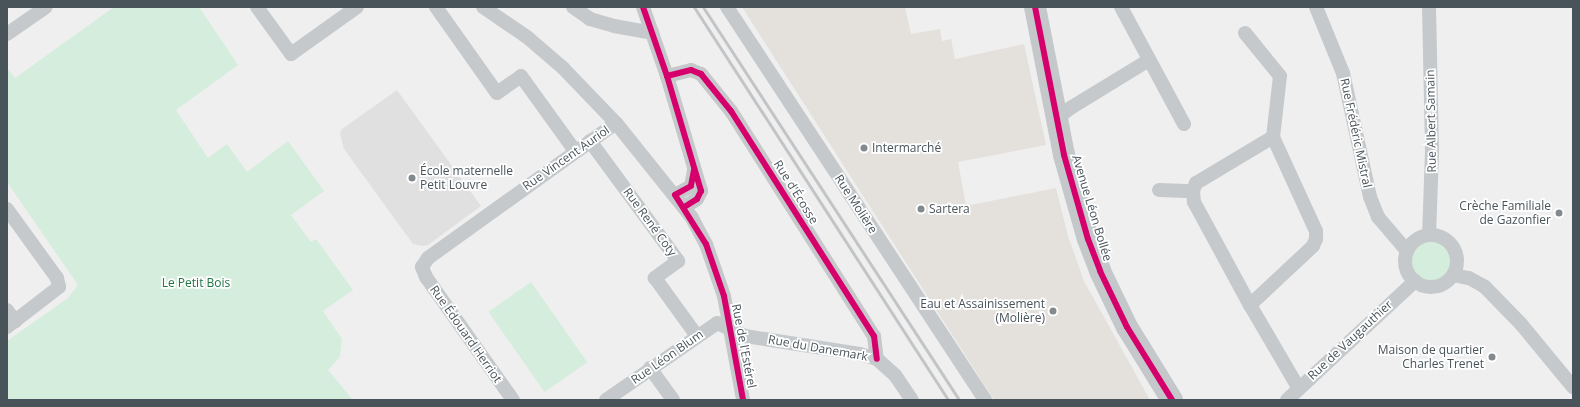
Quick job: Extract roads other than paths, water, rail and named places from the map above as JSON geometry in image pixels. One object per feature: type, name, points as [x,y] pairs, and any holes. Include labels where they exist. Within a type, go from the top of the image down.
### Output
[{"type":"main road","name":"Avenue Léon Bollée","points":[[1035,7],[1056,119],[1080,215],[1100,270],[1127,327],[1172,400]]},
{"type":"street","points":[[7,34],[46,7]]},
{"type":"street","points":[[257,7],[291,54],[357,7]]},
{"type":"street","points":[[436,7],[497,93],[521,76],[575,151]]},
{"type":"street","name":"Rue de l'Estérel","points":[[483,7],[527,38],[563,68],[616,123],[684,207],[706,244],[724,296],[743,400]]},
{"type":"street","points":[[573,7],[590,19],[614,26],[652,33]]},
{"type":"street","points":[[643,7],[667,76],[701,191],[700,196],[684,207]]},
{"type":"street","name":"Rue Molière","points":[[728,7],[985,400]]},
{"type":"street","points":[[1121,7],[1184,124]]},
{"type":"street","name":"Rue Frédéric Mistral","points":[[1316,7],[1343,73],[1370,197],[1378,217],[1407,251]]},
{"type":"street","name":"Rue Albert Samain","points":[[1429,7],[1432,151],[1429,235]]},
{"type":"street","points":[[1245,33],[1280,76],[1273,137],[1316,231],[1316,239],[1313,246],[1250,305]]},
{"type":"street","points":[[1056,119],[1072,107],[1149,60]]},
{"type":"street","name":"Rue d'Écosse","points":[[667,76],[690,70],[700,74],[731,111],[874,336],[877,359]]},
{"type":"street","name":"Rue Vincent Auriol","points":[[422,267],[428,258],[616,123]]},
{"type":"street","points":[[1273,137],[1196,183],[1193,191],[1194,202],[1250,305],[1299,389]]},
{"type":"street","name":"Rue René Coty","points":[[590,141],[678,261],[655,278],[697,336]]},
{"type":"street","points":[[675,195],[691,186],[694,170]]},
{"type":"street","points":[[1159,190],[1193,191]]},
{"type":"street","points":[[7,208],[57,278],[59,287],[10,320]]},
{"type":"street","points":[[1429,235],[1439,236],[1453,247],[1457,262],[1453,275],[1437,286],[1422,286],[1415,281],[1405,266],[1407,251],[1415,240],[1429,235]]},
{"type":"street","name":"Rue Édouard Herriot","points":[[422,267],[426,277],[513,400]]},
{"type":"street","points":[[1453,275],[1469,278],[1485,288],[1521,324],[1573,387]]},
{"type":"street","name":"Rue de Vaugauthier","points":[[1287,400],[1415,281]]},
{"type":"street","name":"Rue Léon Blum","points":[[606,400],[650,368],[717,323],[730,329]]},
{"type":"street","name":"Rue du Danemark","points":[[730,329],[745,336],[860,354],[877,359],[895,375],[912,400]]},
{"type":"street","points":[[650,368],[673,400]]},
{"type":"railway","points":[[694,7],[948,400]]},
{"type":"railway","points":[[703,7],[959,400]]},
{"type":"place","name":"Intermarché","points":[[864,148]]},
{"type":"place","name":"École maternelle Petit Louvre","points":[[412,178]]},
{"type":"place","name":"Sartera","points":[[921,209]]},
{"type":"place","name":"Crèche Familiale de Gazonfier","points":[[1559,213]]},
{"type":"place","name":"Eau et Assainissement (Molière)","points":[[1053,311]]},
{"type":"place","name":"Maison de quartier Charles Trenet","points":[[1492,357]]},
{"type":"park label","name":"Le Petit Bois","points":[[196,283]]}]
